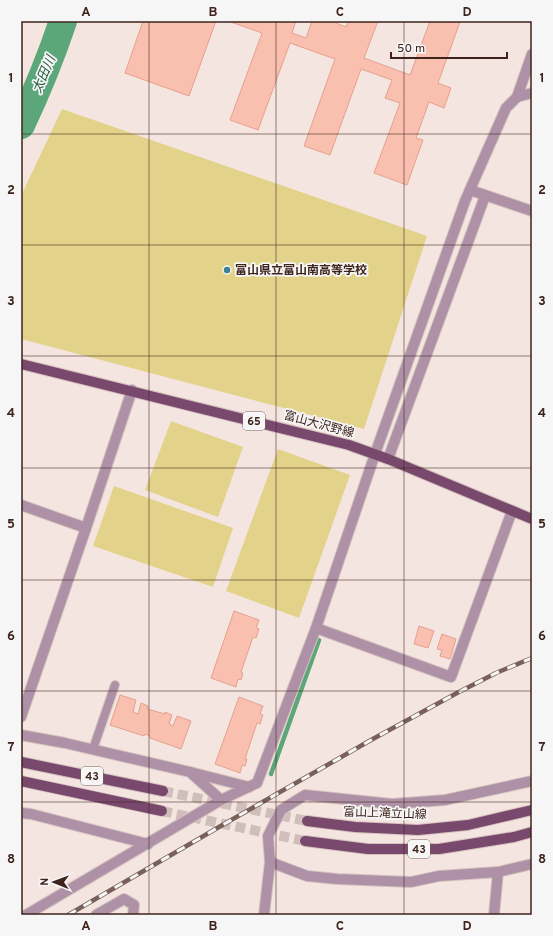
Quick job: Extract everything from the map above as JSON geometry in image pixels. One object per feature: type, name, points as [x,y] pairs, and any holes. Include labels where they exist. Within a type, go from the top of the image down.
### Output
[{"type":"main road","name":"富山大沢野線","points":[[21,364],[132,390],[350,445],[388,459],[532,519]]},
{"type":"main road","name":"43","points":[[21,762],[163,791]]},
{"type":"main road","name":"43","points":[[21,781],[162,812]]},
{"type":"main road","name":"富山上滝立山線","points":[[307,822],[355,827],[418,830],[468,825],[532,810]]},
{"type":"main road","name":"43","points":[[304,841],[368,849],[439,849],[514,837],[532,832]]},
{"type":"street","points":[[26,915],[221,800],[257,783],[316,628],[375,454],[465,201],[506,108],[517,97],[532,54]]},
{"type":"street","points":[[517,97],[532,93]]},
{"type":"street","points":[[470,190],[532,212]]},
{"type":"street","points":[[388,459],[485,196]]},
{"type":"street","points":[[21,717],[132,390]]},
{"type":"street","points":[[21,505],[86,528]]},
{"type":"street","points":[[316,628],[451,677],[512,511]]},
{"type":"street","points":[[21,735],[92,749],[249,787]]},
{"type":"street","points":[[190,772],[221,800]]},
{"type":"street","points":[[264,915],[270,862],[268,836],[281,810],[305,795],[392,804],[445,800],[532,782]]},
{"type":"street","points":[[21,813],[31,814],[148,844]]},
{"type":"street","points":[[270,862],[306,876],[337,879],[411,882],[439,876],[498,872],[532,864]]},
{"type":"street","points":[[494,915],[498,872]]},
{"type":"street","points":[[96,915],[124,899],[134,905],[133,915]]},
{"type":"lane","points":[[92,749],[115,685]]},
{"type":"shaded area","points":[[62,109],[427,236],[364,429],[21,339],[21,196]]},
{"type":"shaded area","points":[[171,421],[243,447],[218,517],[145,490]]},
{"type":"shaded area","points":[[278,449],[350,475],[299,618],[226,591]]},
{"type":"shaded area","points":[[114,486],[233,528],[213,587],[93,546]]},
{"type":"building","points":[[143,21],[216,21],[189,96],[125,73]]},
{"type":"building","points":[[228,21],[296,21],[292,33],[306,38],[312,21],[331,21],[346,27],[348,21],[378,21],[364,58],[410,75],[430,21],[460,22],[438,83],[451,88],[444,108],[429,102],[416,138],[423,140],[407,185],[374,173],[400,103],[385,98],[392,80],[361,69],[330,155],[304,146],[335,59],[290,43],[258,130],[230,120],[262,33]]},
{"type":"building","points":[[234,611],[259,620],[256,628],[259,629],[256,638],[253,637],[241,672],[243,673],[241,680],[238,679],[236,687],[211,678]]},
{"type":"building","points":[[419,626],[434,631],[428,648],[414,644]]},
{"type":"building","points":[[442,634],[456,639],[450,659],[440,656],[442,650],[437,649]]},
{"type":"building","points":[[120,695],[136,700],[133,712],[138,714],[141,703],[148,706],[147,709],[165,714],[165,712],[172,715],[169,724],[173,726],[177,716],[191,721],[181,749],[150,738],[150,736],[145,734],[144,736],[110,725]]},
{"type":"building","points":[[239,697],[263,706],[260,714],[263,715],[260,724],[257,723],[245,759],[247,759],[245,766],[242,765],[240,773],[215,764]]},
{"type":"waterway","name":"太田川","points":[[21,125],[44,74],[63,21]]},
{"type":"waterway","points":[[271,774],[319,640]]},
{"type":"tunnel","points":[[163,791],[307,821]]},
{"type":"tunnel","points":[[162,811],[305,841]]},
{"type":"railway","points":[[68,915],[371,740],[496,673],[532,658]]},
{"type":"place","name":"富山県立富山南高等学校","points":[[227,270]]}]
